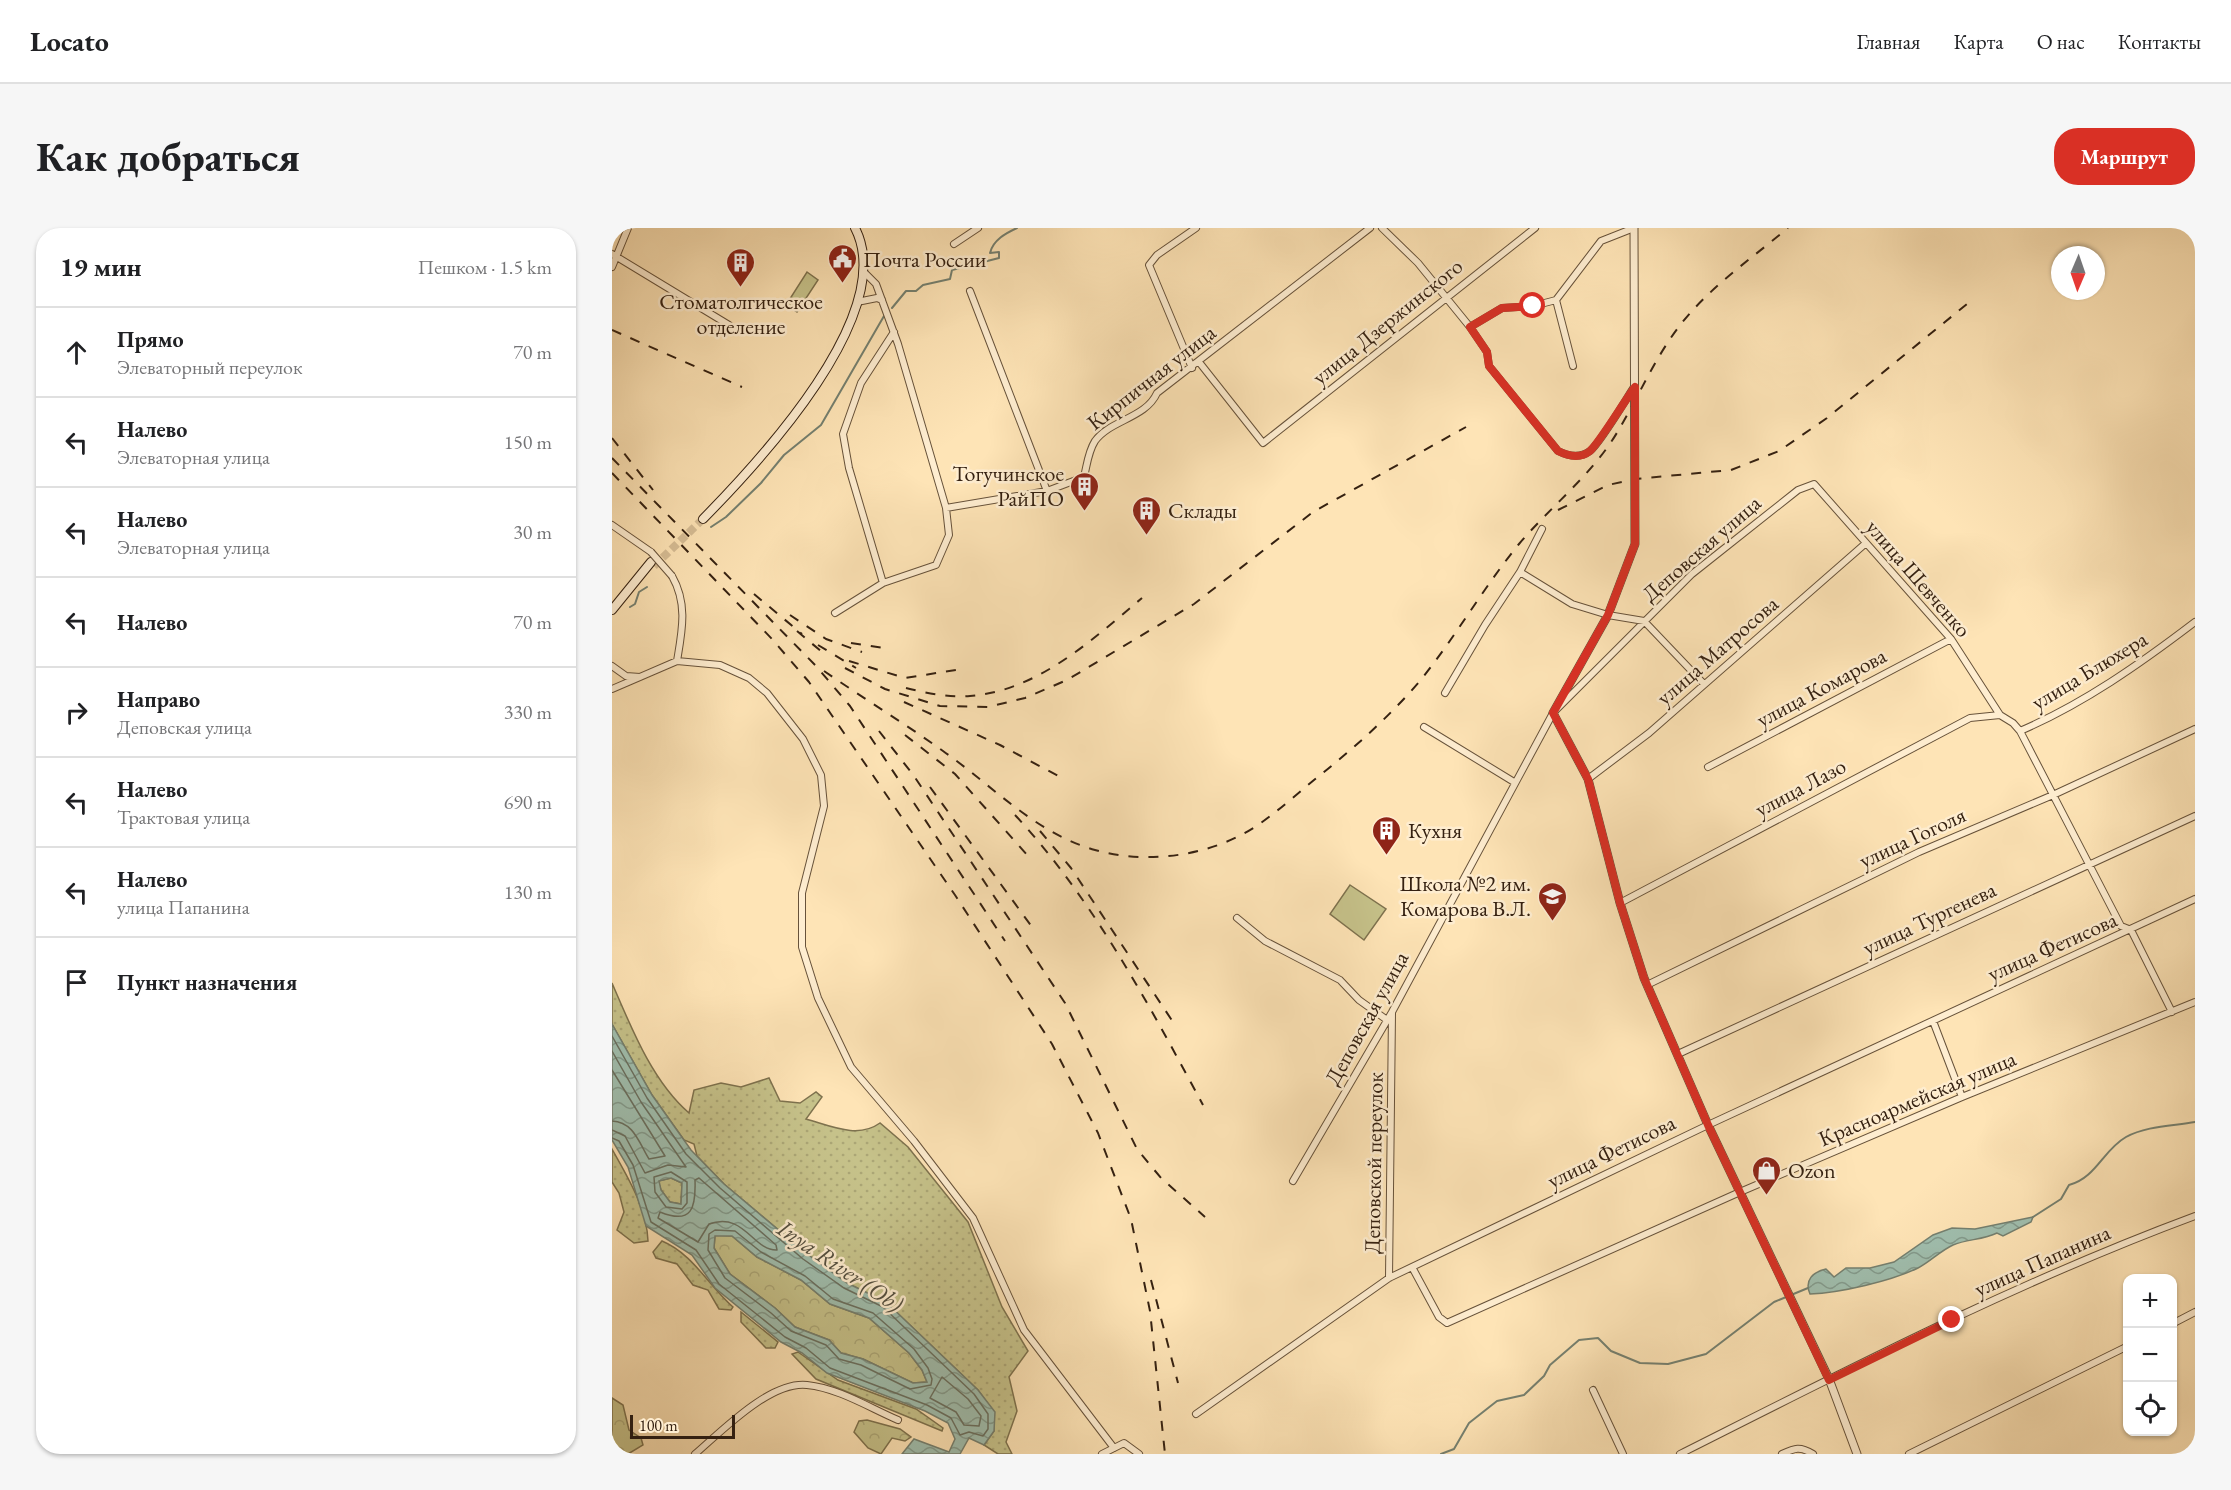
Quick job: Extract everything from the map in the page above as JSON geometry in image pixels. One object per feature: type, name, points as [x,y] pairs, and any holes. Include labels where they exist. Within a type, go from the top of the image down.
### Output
[{"type":"main road","points":[[701,517],[739,482],[781,436],[829,363],[857,302],[865,273],[861,233],[855,228]]},
{"type":"main road","points":[[615,606],[653,564]]},
{"type":"street","points":[[612,267],[614,255],[628,228]]},
{"type":"street","points":[[954,244],[978,228]]},
{"type":"street","points":[[1192,368],[1149,265],[1157,255],[1196,228]]},
{"type":"street","name":"Кирпичная улица","points":[[945,508],[1047,491],[1084,477],[1090,452],[1097,439],[1147,405],[1157,393],[1370,228]]},
{"type":"street","points":[[1382,228],[1418,263],[1470,327],[1487,352],[1489,366],[1558,451],[1568,456],[1577,456],[1590,451],[1635,387]]},
{"type":"street","name":"улица Дзержинского","points":[[1199,362],[1263,443],[1535,228]]},
{"type":"street","points":[[1470,327],[1502,308],[1533,306],[1556,300],[1601,241],[1634,228]]},
{"type":"street","name":"Деповская улица","points":[[1293,1181],[1392,1012],[1514,782],[1608,615],[1635,544],[1634,228]]},
{"type":"street","points":[[614,255],[729,325]]},
{"type":"street","points":[[835,613],[883,583],[936,565],[949,535],[945,508],[894,332],[876,284],[865,273]]},
{"type":"street","points":[[970,291],[1047,491]]},
{"type":"street","points":[[857,302],[877,298],[883,301]]},
{"type":"street","points":[[1556,300],[1573,366]]},
{"type":"street","points":[[883,583],[849,468],[843,434],[861,383],[894,332]]},
{"type":"street","name":"улица Шевченко","points":[[1798,490],[1814,484],[1951,639],[2000,715]]},
{"type":"street","name":"Деповская улица","points":[[1553,713],[1692,574],[1798,490]]},
{"type":"street","points":[[612,525],[651,552],[672,576],[683,602],[683,628],[677,661]]},
{"type":"street","points":[[1445,693],[1485,625],[1520,572],[1542,529]]},
{"type":"street","name":"улица Матросова","points":[[1588,779],[1649,733],[1866,543]]},
{"type":"street","points":[[1520,572],[1572,604],[1608,615],[1644,621],[1704,684]]},
{"type":"street","name":"улица Блюхера","points":[[2000,715],[2013,723],[2020,731],[2053,717],[2077,704],[2195,622]]},
{"type":"street","name":"улица Комарова","points":[[1708,767],[1951,639]]},
{"type":"street","points":[[612,689],[677,661],[720,665],[749,678],[767,693],[803,739],[821,775],[824,806],[802,893],[802,946],[818,998],[851,1067],[974,1218],[1024,1330],[1114,1448]]},
{"type":"street","points":[[612,666],[626,676],[644,677]]},
{"type":"street","points":[[1553,713],[1588,779],[1620,903],[1647,985],[1708,1125],[1829,1380],[1857,1454]]},
{"type":"street","name":"улица Лазо","points":[[1620,903],[1970,718],[2000,715]]},
{"type":"street","points":[[1424,727],[1514,782]]},
{"type":"street","name":"улица Гоголя","points":[[1647,985],[1919,852],[2053,795],[2195,729]]},
{"type":"street","points":[[2020,731],[2088,865],[2121,926],[2131,930],[2172,1012]]},
{"type":"street","name":"улица Тургенева","points":[[1678,1054],[2195,816]]},
{"type":"street","name":"улица Фетисова","points":[[1196,1413],[1389,1278],[1708,1125],[2195,899]]},
{"type":"street","points":[[1238,918],[1265,941],[1340,980],[1359,1000],[1387,1020]]},
{"type":"street","name":"Красноармейская улица","points":[[1412,1267],[1439,1317],[1448,1323],[1740,1192],[1962,1097],[2195,1002]]},
{"type":"street","name":"Деповской переулок","points":[[1389,1278],[1392,1012]]},
{"type":"street","points":[[1933,1021],[1962,1097]]},
{"type":"street","name":"улица Папанина","points":[[1680,1454],[1829,1380],[2101,1251],[2195,1216]]},
{"type":"street","points":[[2177,1321],[2195,1312]]},
{"type":"street","points":[[1909,1454],[2123,1348]]},
{"type":"street","points":[[695,1454],[773,1392],[795,1385],[831,1391],[898,1420]]},
{"type":"street","points":[[1593,1390],[1623,1454]]},
{"type":"street","points":[[1103,1454],[1124,1443],[1139,1454]]},
{"type":"street","points":[[1782,1454],[1796,1448],[1813,1454]]},
{"type":"green space","points":[[807,272],[818,280],[797,312],[786,305]]},
{"type":"green space","points":[[1350,885],[1386,909],[1364,940],[1330,914]]},
{"type":"green space","points":[[612,983],[653,1069],[676,1100],[689,1113],[694,1090],[721,1083],[741,1087],[769,1078],[780,1101],[800,1103],[816,1092],[822,1097],[806,1119],[854,1131],[872,1128],[880,1123],[908,1147],[968,1222],[1002,1307],[1028,1351],[1009,1377],[1017,1411],[1006,1442],[1012,1454],[998,1454],[984,1445],[994,1431],[994,1412],[978,1390],[886,1302],[847,1283],[807,1254],[724,1184],[697,1156],[694,1144],[684,1140],[652,1095],[612,1024]]},
{"type":"green space","points":[[612,1149],[640,1205],[648,1241],[634,1243],[617,1230],[624,1212],[619,1193],[612,1182]]},
{"type":"green space","points":[[671,1178],[682,1183],[681,1204],[670,1202],[661,1190],[658,1181]]},
{"type":"green space","points":[[715,1235],[732,1236],[757,1257],[801,1280],[830,1304],[869,1318],[909,1353],[922,1370],[927,1382],[913,1383],[863,1359],[841,1353],[829,1340],[795,1327],[775,1308],[730,1274],[714,1248]]},
{"type":"green space","points":[[662,1241],[691,1262],[733,1307],[731,1310],[719,1309],[708,1290],[693,1285],[677,1264],[656,1258],[653,1252]]},
{"type":"green space","points":[[741,1312],[778,1342],[775,1348],[766,1348],[741,1322]]},
{"type":"green space","points":[[798,1352],[838,1380],[916,1409],[943,1428],[942,1431],[816,1379],[792,1354]]},
{"type":"green space","points":[[612,1398],[623,1405],[629,1430],[641,1438],[643,1445],[628,1454],[612,1454]]},
{"type":"green space","points":[[867,1420],[900,1429],[911,1437],[905,1441],[892,1438],[881,1454],[868,1448],[854,1432],[859,1421]]},
{"type":"water","points":[[612,1024],[652,1095],[691,1150],[724,1184],[807,1254],[847,1283],[886,1302],[978,1390],[995,1412],[994,1431],[984,1445],[969,1438],[960,1454],[902,1454],[914,1439],[949,1452],[955,1439],[948,1423],[925,1411],[827,1373],[802,1353],[781,1342],[715,1288],[692,1255],[646,1226],[628,1167],[612,1140]],"holes":[[[671,1178],[682,1183],[681,1204],[670,1202],[661,1190],[659,1181]],[[715,1236],[732,1236],[757,1257],[801,1280],[830,1304],[869,1318],[909,1353],[922,1370],[927,1382],[913,1383],[863,1359],[841,1353],[829,1340],[795,1327],[775,1308],[730,1274],[714,1248]]]},
{"type":"water","points":[[2033,1217],[2031,1222],[2003,1236],[1997,1233],[1953,1245],[1918,1268],[1880,1282],[1822,1293],[1810,1294],[1808,1289],[1811,1277],[1821,1270],[1826,1269],[1834,1277],[1846,1268],[1870,1268],[1894,1262],[1933,1235],[1952,1228],[1975,1229]]},
{"type":"waterway","points":[[892,308],[906,291],[916,291],[923,285],[950,279],[952,270],[999,258],[999,252],[990,253],[994,244],[1017,228]]},
{"type":"waterway","points":[[711,527],[726,517],[761,483],[784,455],[821,425],[884,316]]},
{"type":"waterway","points":[[630,607],[635,604],[639,592],[647,587]]},
{"type":"waterway","points":[[2033,1217],[2061,1199],[2069,1185],[2086,1176],[2111,1149],[2126,1137],[2151,1128],[2195,1122]]},
{"type":"waterway","points":[[1441,1454],[1454,1449],[1469,1423],[1497,1401],[1524,1395],[1544,1376],[1550,1365],[1579,1340],[1598,1338],[1611,1351],[1640,1363],[1668,1364],[1706,1354],[1774,1302],[1808,1288]]},
{"type":"tunnel","points":[[654,566],[703,519]]},
{"type":"railway","points":[[824,671],[943,751],[1015,807],[1073,842],[1115,855],[1158,857],[1200,850],[1240,836],[1273,814],[1342,757],[1382,721],[1419,682],[1519,544],[1584,476],[1608,447],[1663,350],[1692,310],[1718,285],[1788,228]]},
{"type":"railway","points":[[1558,510],[1608,485],[1635,479],[1731,470],[1779,451],[1827,418],[1967,304]]},
{"type":"railway","points":[[612,330],[742,387]]},
{"type":"railway","points":[[845,668],[885,689],[940,706],[988,707],[1025,698],[1067,680],[1194,604],[1313,512],[1466,427]]},
{"type":"railway","points":[[612,438],[653,490]]},
{"type":"railway","points":[[612,458],[816,666],[850,706],[1005,941]]},
{"type":"railway","points":[[612,473],[772,639],[809,682],[955,895],[1052,1044],[1098,1133],[1131,1219],[1150,1311],[1165,1454]]},
{"type":"railway","points":[[754,594],[802,634]]},
{"type":"railway","points":[[906,688],[938,695],[970,696],[995,692],[1019,684],[1041,674],[1084,646],[1142,598]]},
{"type":"railway","points":[[790,615],[826,639],[862,652]]},
{"type":"railway","points":[[797,631],[822,652]]},
{"type":"railway","points":[[851,643],[884,648]]},
{"type":"railway","points":[[818,645],[856,668]]},
{"type":"railway","points":[[849,661],[905,678],[962,669]]},
{"type":"railway","points":[[904,702],[1000,745],[1064,779]]},
{"type":"railway","points":[[879,731],[914,776],[1065,1003],[1137,1149],[1161,1178],[1205,1217]]},
{"type":"railway","points":[[905,735],[955,774],[1029,857]]},
{"type":"railway","points":[[930,787],[1032,927]]},
{"type":"railway","points":[[1015,815],[1043,847],[1095,917],[1162,1029],[1203,1105]]},
{"type":"railway","points":[[1040,831],[1071,868],[1173,1022]]},
{"type":"railway","points":[[1151,1280],[1178,1383]]},
{"type":"place","name":"Почта России","points":[[842,284]]},
{"type":"place","name":"Стоматолгическое отделение","points":[[741,288]]},
{"type":"place","name":"Тогучинское РайПО","points":[[1085,512]]},
{"type":"place","name":"Склады","points":[[1147,536]]},
{"type":"place","name":"Кухня","points":[[1387,856]]},
{"type":"place","name":"Школа №2 им. Комарова В.Л.","points":[[1552,922]]},
{"type":"place","name":"Ozon","points":[[1767,1196]]},
{"type":"route","points":[[1533,306],[1502,308],[1470,327],[1487,352],[1489,366],[1558,451],[1568,456],[1577,456],[1590,451],[1635,387],[1635,544],[1608,615],[1553,713],[1588,779],[1620,903],[1644,978],[1708,1125],[1829,1380],[1952,1320]]},
{"type":"water label","name":"Inya River (Ob)","points":[[840,1266]]}]
